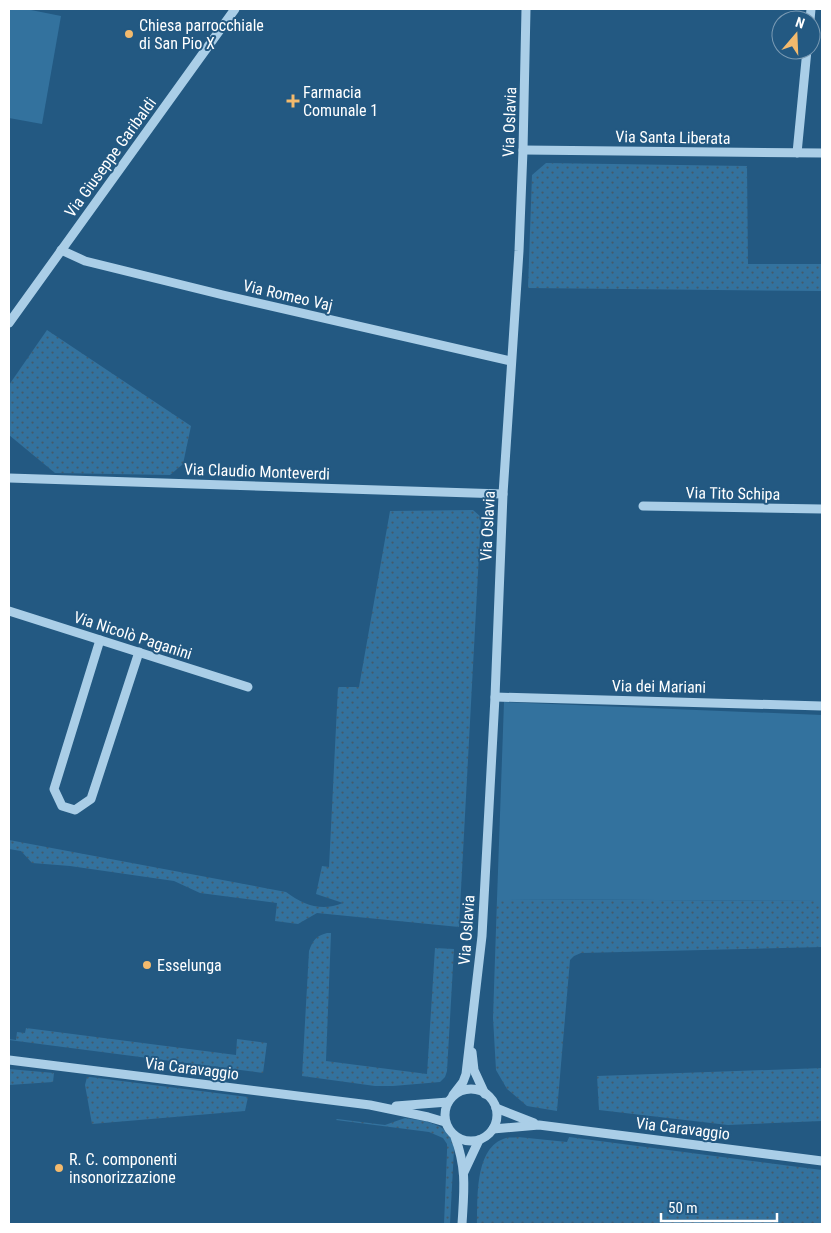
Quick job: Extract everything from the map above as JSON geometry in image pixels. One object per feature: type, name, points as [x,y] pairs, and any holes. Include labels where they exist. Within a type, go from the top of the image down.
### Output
[{"type":"street","name":"Via Giuseppe Garibaldi","points":[[9,323],[235,9]]},
{"type":"street","name":"Via Oslavia","points":[[450,1099],[463,1082],[470,1045],[482,936],[495,697],[503,494],[523,150],[526,9]]},
{"type":"street","points":[[797,153],[806,60]]},
{"type":"street","name":"Via Santa Liberata","points":[[523,150],[822,153]]},
{"type":"street","name":"Via Romeo Vaj","points":[[61,250],[85,262],[233,298],[511,361]]},
{"type":"street","name":"Via Claudio Monteverdi","points":[[9,478],[503,494]]},
{"type":"street","name":"Via Tito Schipa","points":[[643,506],[822,509]]},
{"type":"street","name":"Via Nicolò Paganini","points":[[9,611],[248,687]]},
{"type":"street","points":[[100,640],[54,789],[62,806],[75,810],[92,799],[139,652]]},
{"type":"street","name":"Via dei Mariani","points":[[495,697],[822,706]]},
{"type":"street","name":"Via Oslavia","points":[[470,1045],[474,1070],[486,1094]]},
{"type":"street","name":"Via Caravaggio","points":[[9,1060],[370,1105],[445,1122]]},
{"type":"street","points":[[469,1089],[478,1090],[486,1094],[496,1108],[496,1123],[493,1129],[479,1140],[471,1142],[455,1136],[445,1122],[445,1108],[450,1099],[461,1091],[469,1089]]},
{"type":"street","name":"Via Caravaggio","points":[[370,1105],[409,1106],[450,1099]]},
{"type":"street","name":"Via Caravaggio","points":[[496,1108],[539,1125]]},
{"type":"street","name":"Via Caravaggio","points":[[493,1129],[539,1125],[822,1161]]},
{"type":"street","points":[[455,1136],[464,1173],[462,1224]]},
{"type":"street","points":[[464,1173],[479,1140]]},
{"type":"shaded area","points":[[9,9],[26,9],[61,16],[42,124],[9,118]]},
{"type":"shaded area","points":[[546,163],[747,166],[748,264],[822,264],[822,291],[528,288],[532,175]]},
{"type":"shaded area","points":[[47,330],[191,426],[183,464],[170,475],[55,473],[9,435],[9,385]]},
{"type":"shaded area","points":[[473,510],[481,517],[459,927],[317,913],[298,924],[275,921],[277,903],[200,893],[174,881],[70,866],[32,863],[21,851],[9,849],[9,840],[286,892],[313,906],[327,907],[343,903],[316,894],[322,866],[329,867],[338,687],[359,687],[390,511]]},
{"type":"shaded area","points":[[504,702],[822,715],[822,901],[497,899]]},
{"type":"shaded area","points":[[497,899],[822,901],[822,947],[581,953],[574,956],[570,960],[557,1111],[527,1106],[507,1089],[496,1070],[493,1018]]},
{"type":"shaded area","points":[[331,933],[326,1061],[427,1074],[435,948],[454,949],[447,1071],[445,1077],[440,1082],[375,1086],[302,1076],[309,951],[315,939]]},
{"type":"shaded area","points":[[26,1028],[236,1055],[237,1039],[267,1043],[263,1073],[9,1040],[16,1040],[17,1032],[25,1033]]},
{"type":"shaded area","points":[[822,1068],[822,1121],[728,1125],[599,1110],[597,1076]]},
{"type":"shaded area","points":[[9,1069],[54,1073],[53,1082],[9,1085]]},
{"type":"shaded area","points":[[87,1077],[248,1097],[245,1111],[92,1124],[85,1085]]},
{"type":"shaded area","points":[[405,1118],[421,1120],[436,1125],[443,1129],[452,1140],[454,1149],[450,1224],[444,1224],[447,1144],[443,1138],[429,1132],[336,1120],[385,1125]]},
{"type":"shaded area","points":[[518,1137],[567,1142],[569,1137],[822,1170],[822,1224],[477,1224],[478,1188],[483,1163],[488,1152],[496,1143],[506,1138]]},
{"type":"place","name":"Chiesa parrocchiale di San Pio X","points":[[129,34]]},
{"type":"place","name":"Farmacia Comunale 1","points":[[293,101]]},
{"type":"place","name":"Esselunga","points":[[147,965]]},
{"type":"place","name":"R. C. componenti insonorizzazione","points":[[59,1168]]}]
